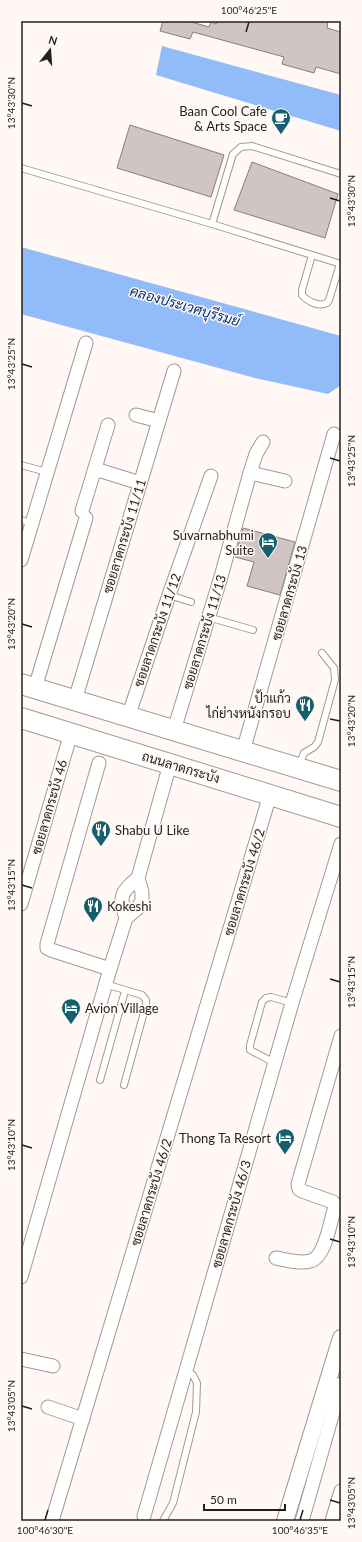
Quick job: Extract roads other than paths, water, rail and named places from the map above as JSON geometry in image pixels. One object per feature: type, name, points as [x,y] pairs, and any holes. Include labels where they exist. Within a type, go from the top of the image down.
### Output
[{"type":"main road","points":[[26,689],[75,700],[341,781]]},
{"type":"main road","points":[[26,689],[341,788]]},
{"type":"main road","points":[[21,706],[204,764],[341,804]]},
{"type":"main road","name":"ถนนลาดกระบัง","points":[[21,718],[341,817]]},
{"type":"street","points":[[21,560],[26,522],[47,472],[86,343]]},
{"type":"street","name":"ซอยลาดกระบัง 11/11","points":[[75,700],[174,371]]},
{"type":"street","points":[[136,414],[159,421]]},
{"type":"street","points":[[26,689],[37,677],[84,515],[95,469],[108,425]]},
{"type":"street","name":"ซอยลาดกระบัง 13","points":[[243,751],[334,434]]},
{"type":"street","name":"ซอยลาดกระบัง 11/13","points":[[174,730],[220,580],[250,473],[256,454],[263,442]]},
{"type":"street","points":[[95,469],[140,483]]},
{"type":"street","points":[[250,473],[285,481]]},
{"type":"street","name":"ซอยลาดกระบัง 11/12","points":[[128,717],[211,476]]},
{"type":"street","name":"ซอยลาดกระบัง 46","points":[[21,904],[71,733]]},
{"type":"street","points":[[99,763],[47,948],[110,969]]},
{"type":"street","points":[[21,1277],[126,918],[137,909],[142,901],[142,892],[138,878],[170,764]]},
{"type":"street","name":"ซอยลาดกระบัง 46/2","points":[[52,1521],[270,795]]},
{"type":"street","name":"ซอยลาดกระบัง 46/3","points":[[144,1516],[292,1002],[341,844]]},
{"type":"street","points":[[126,918],[122,905],[122,895],[138,878]]},
{"type":"street","points":[[276,1258],[303,1262],[316,1259],[321,1253],[334,1210],[335,1205],[333,1202],[302,1191],[299,1189],[298,1184],[341,1036]]},
{"type":"street","points":[[285,1521],[341,1338]]},
{"type":"street","points":[[21,1358],[52,1366]]},
{"type":"street","points":[[302,1521],[341,1384]]},
{"type":"street","points":[[48,1407],[83,1419]]},
{"type":"street","points":[[332,1521],[341,1491]]},
{"type":"lane","points":[[212,224],[233,154],[247,145],[341,174]]},
{"type":"lane","points":[[21,168],[212,224],[312,255],[341,264],[329,300],[327,303],[320,305],[308,301],[302,295],[302,290],[312,255]]},
{"type":"lane","points":[[21,465],[47,472]]},
{"type":"lane","points":[[169,595],[192,602]]},
{"type":"lane","points":[[208,617],[253,630]]},
{"type":"lane","points":[[298,768],[304,753],[318,742],[335,680],[334,668],[322,653]]},
{"type":"lane","points":[[106,984],[142,995],[146,1000],[124,1085]]},
{"type":"lane","points":[[100,1080],[126,991]]},
{"type":"lane","points":[[275,1063],[250,1050],[250,1045],[262,1002],[266,998],[271,997],[292,1002]]},
{"type":"lane","points":[[163,1521],[174,1503],[196,1412],[197,1383],[193,1375],[185,1370]]},
{"type":"water","points":[[162,46],[341,95],[341,131],[156,75]]},
{"type":"water","name":"คลองประเวศบุรีรมย์","points":[[21,247],[341,336],[341,385],[328,394],[255,378],[21,314]]},
{"type":"place","name":"Baan Cool Cafe & Arts Space","points":[[281,135]]},
{"type":"place","name":"Suvarnabhumi Suite","points":[[268,559]]},
{"type":"place","name":"ป้าแก้ว ไก่ย่างหนังกรอบ","points":[[305,722]]},
{"type":"place","name":"Shabu U Like","points":[[101,847]]},
{"type":"place","name":"Kokeshi","points":[[93,923]]},
{"type":"place","name":"Avion Village","points":[[71,1025]]},
{"type":"place","name":"Thong Ta Resort","points":[[285,1155]]}]
